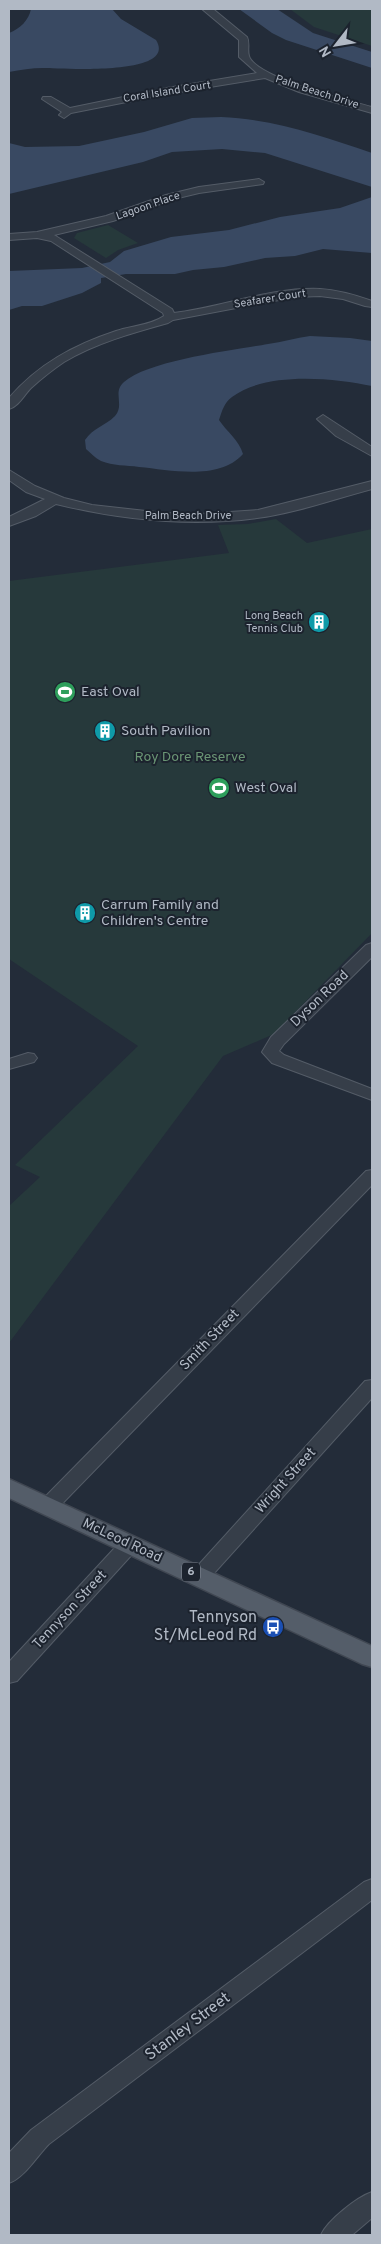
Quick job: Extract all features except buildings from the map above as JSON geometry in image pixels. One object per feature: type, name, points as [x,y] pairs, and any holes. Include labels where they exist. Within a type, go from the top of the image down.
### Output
[{"type":"main road","name":"McLeod Road","points":[[9,1488],[372,1657]]},
{"type":"street","name":"Palm Beach Drive","points":[[207,9],[244,40],[244,57],[247,62],[266,75],[295,87],[372,110]]},
{"type":"street","name":"Coral Island Court","points":[[47,98],[66,113],[148,94],[266,75]]},
{"type":"street","name":"Lagoon Place","points":[[37,235],[109,219],[170,197],[259,182]]},
{"type":"street","points":[[9,237],[37,235],[54,238],[168,311],[170,317],[164,321],[113,335],[56,360],[35,375],[9,405]]},
{"type":"street","name":"Seafarer Court","points":[[170,317],[185,316],[240,302],[302,292],[336,292],[355,297],[369,304]]},
{"type":"street","points":[[323,419],[340,433],[372,452]]},
{"type":"street","name":"Palm Beach Drive","points":[[9,474],[17,482],[55,499],[136,515],[223,517],[292,508],[372,485]]},
{"type":"street","points":[[9,522],[31,513],[55,499]]},
{"type":"street","name":"Dyson Road","points":[[372,948],[277,1041],[270,1052],[278,1059],[372,1095]]},
{"type":"street","points":[[9,1064],[28,1058]]},
{"type":"street","name":"Smith Street","points":[[48,1506],[372,1175]]},
{"type":"street","name":"Wright Street","points":[[200,1576],[372,1386]]},
{"type":"street","name":"Tennyson Street","points":[[9,1675],[130,1544]]},
{"type":"street","name":"Stanley Street","points":[[9,2172],[27,2149],[40,2137],[372,1888]]},
{"type":"street","points":[[334,2235],[372,2203]]},
{"type":"green space","points":[[290,9],[372,9],[372,46],[314,27]]},
{"type":"green space","points":[[108,225],[138,243],[118,250],[106,258],[74,238],[77,233]]},
{"type":"green space","name":"Roy Dore Reserve","points":[[276,519],[307,543],[372,529],[372,933],[274,1034],[223,1056],[9,1343],[9,1206],[40,1177],[15,1165],[138,1046],[9,959],[9,581],[229,553],[218,525],[248,524]]},
{"type":"water","points":[[31,9],[112,9],[121,19],[156,40],[158,52],[150,60],[114,68],[39,68],[9,72],[9,33],[23,24]]},
{"type":"water","points":[[239,9],[277,9],[313,33],[372,52],[372,68],[286,40],[272,33]]},
{"type":"water","points":[[192,118],[240,118],[279,125],[372,153],[372,187],[265,153],[222,149],[172,152],[143,162],[9,194],[9,143],[25,147],[79,146],[144,132]]},
{"type":"water","points":[[372,197],[372,253],[323,249],[295,256],[265,258],[224,267],[175,274],[126,274],[101,278],[101,283],[82,293],[42,306],[22,306],[9,310],[9,271],[82,268],[110,262],[124,251],[171,237],[229,230],[280,217],[340,208]]},
{"type":"water","points":[[310,336],[372,341],[372,386],[320,379],[300,379],[263,383],[246,389],[227,402],[219,420],[236,440],[243,454],[221,468],[208,471],[180,471],[110,464],[99,460],[86,449],[85,440],[88,436],[118,412],[119,390],[124,382],[136,374],[193,357]]},
{"type":"place","name":"Long Beach Tennis Club","points":[[319,622]]},
{"type":"place","name":"East Oval","points":[[65,692]]},
{"type":"place","name":"South Pavilion","points":[[105,731]]},
{"type":"place","name":"West Oval","points":[[219,788]]},
{"type":"place","name":"Carrum Family and Children's Centre","points":[[85,913]]},
{"type":"place","name":"Tennyson St/McLeod Rd","points":[[273,1627]]}]
